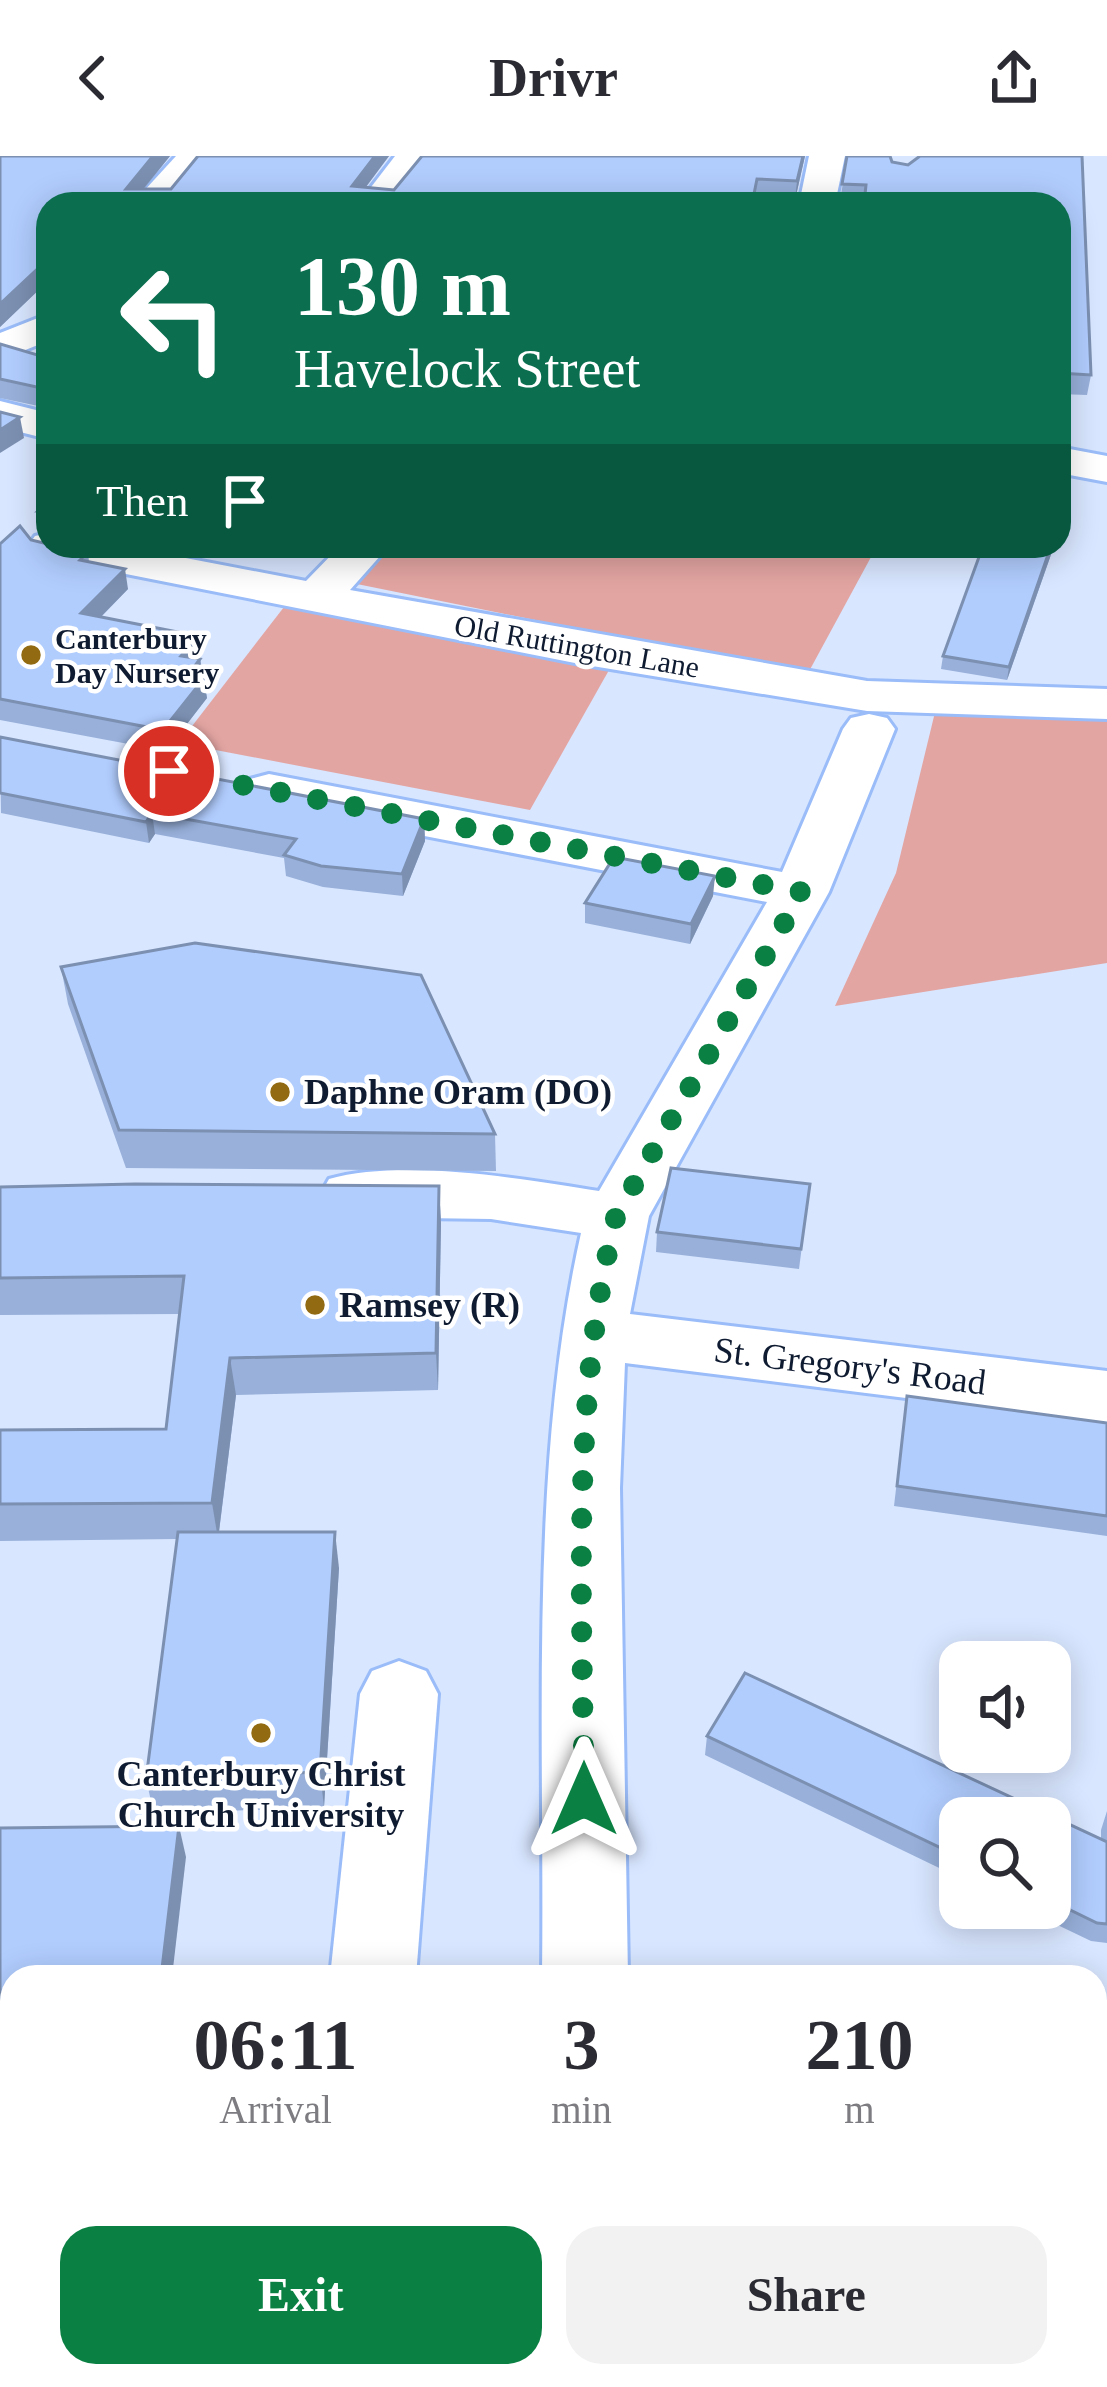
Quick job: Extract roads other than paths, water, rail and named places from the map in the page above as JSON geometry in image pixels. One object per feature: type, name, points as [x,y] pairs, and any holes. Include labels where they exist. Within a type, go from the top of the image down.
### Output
[{"type":"main road","points":[[162,192],[196,156]]},
{"type":"main road","points":[[820,192],[827,156]]},
{"type":"main road","points":[[385,192],[408,163]]},
{"type":"main road","points":[[0,348],[36,332]]},
{"type":"main road","points":[[0,414],[36,423]]},
{"type":"main road","points":[[1071,462],[1107,469]]},
{"type":"main road","points":[[1071,481],[1107,488]]},
{"type":"main road","name":"Old Ruttington Lane","points":[[0,538],[36,544]]},
{"type":"main road","name":"Old Ruttington Lane","points":[[151,558],[580,649],[867,696],[1107,704]]},
{"type":"main road","points":[[319,595],[354,558]]},
{"type":"main road","points":[[585,1965],[584,1488],[592,1334],[616,1216],[802,892],[869,729]]},
{"type":"main road","points":[[208,778],[802,892]]},
{"type":"main road","points":[[304,1195],[491,1197],[616,1216]]},
{"type":"main road","name":"St. Gregory's Road","points":[[592,1334],[1107,1397]]},
{"type":"main road","points":[[375,1965],[399,1694]]},
{"type":"place","name":"Canterbury Day Nursery","points":[[31,655]]},
{"type":"place","name":"Daphne Oram (DO)","points":[[280,1092]]},
{"type":"place","name":"Ramsey (R)","points":[[315,1305]]},
{"type":"place","name":"Canterbury Christ Church University","points":[[261,1733]]}]
